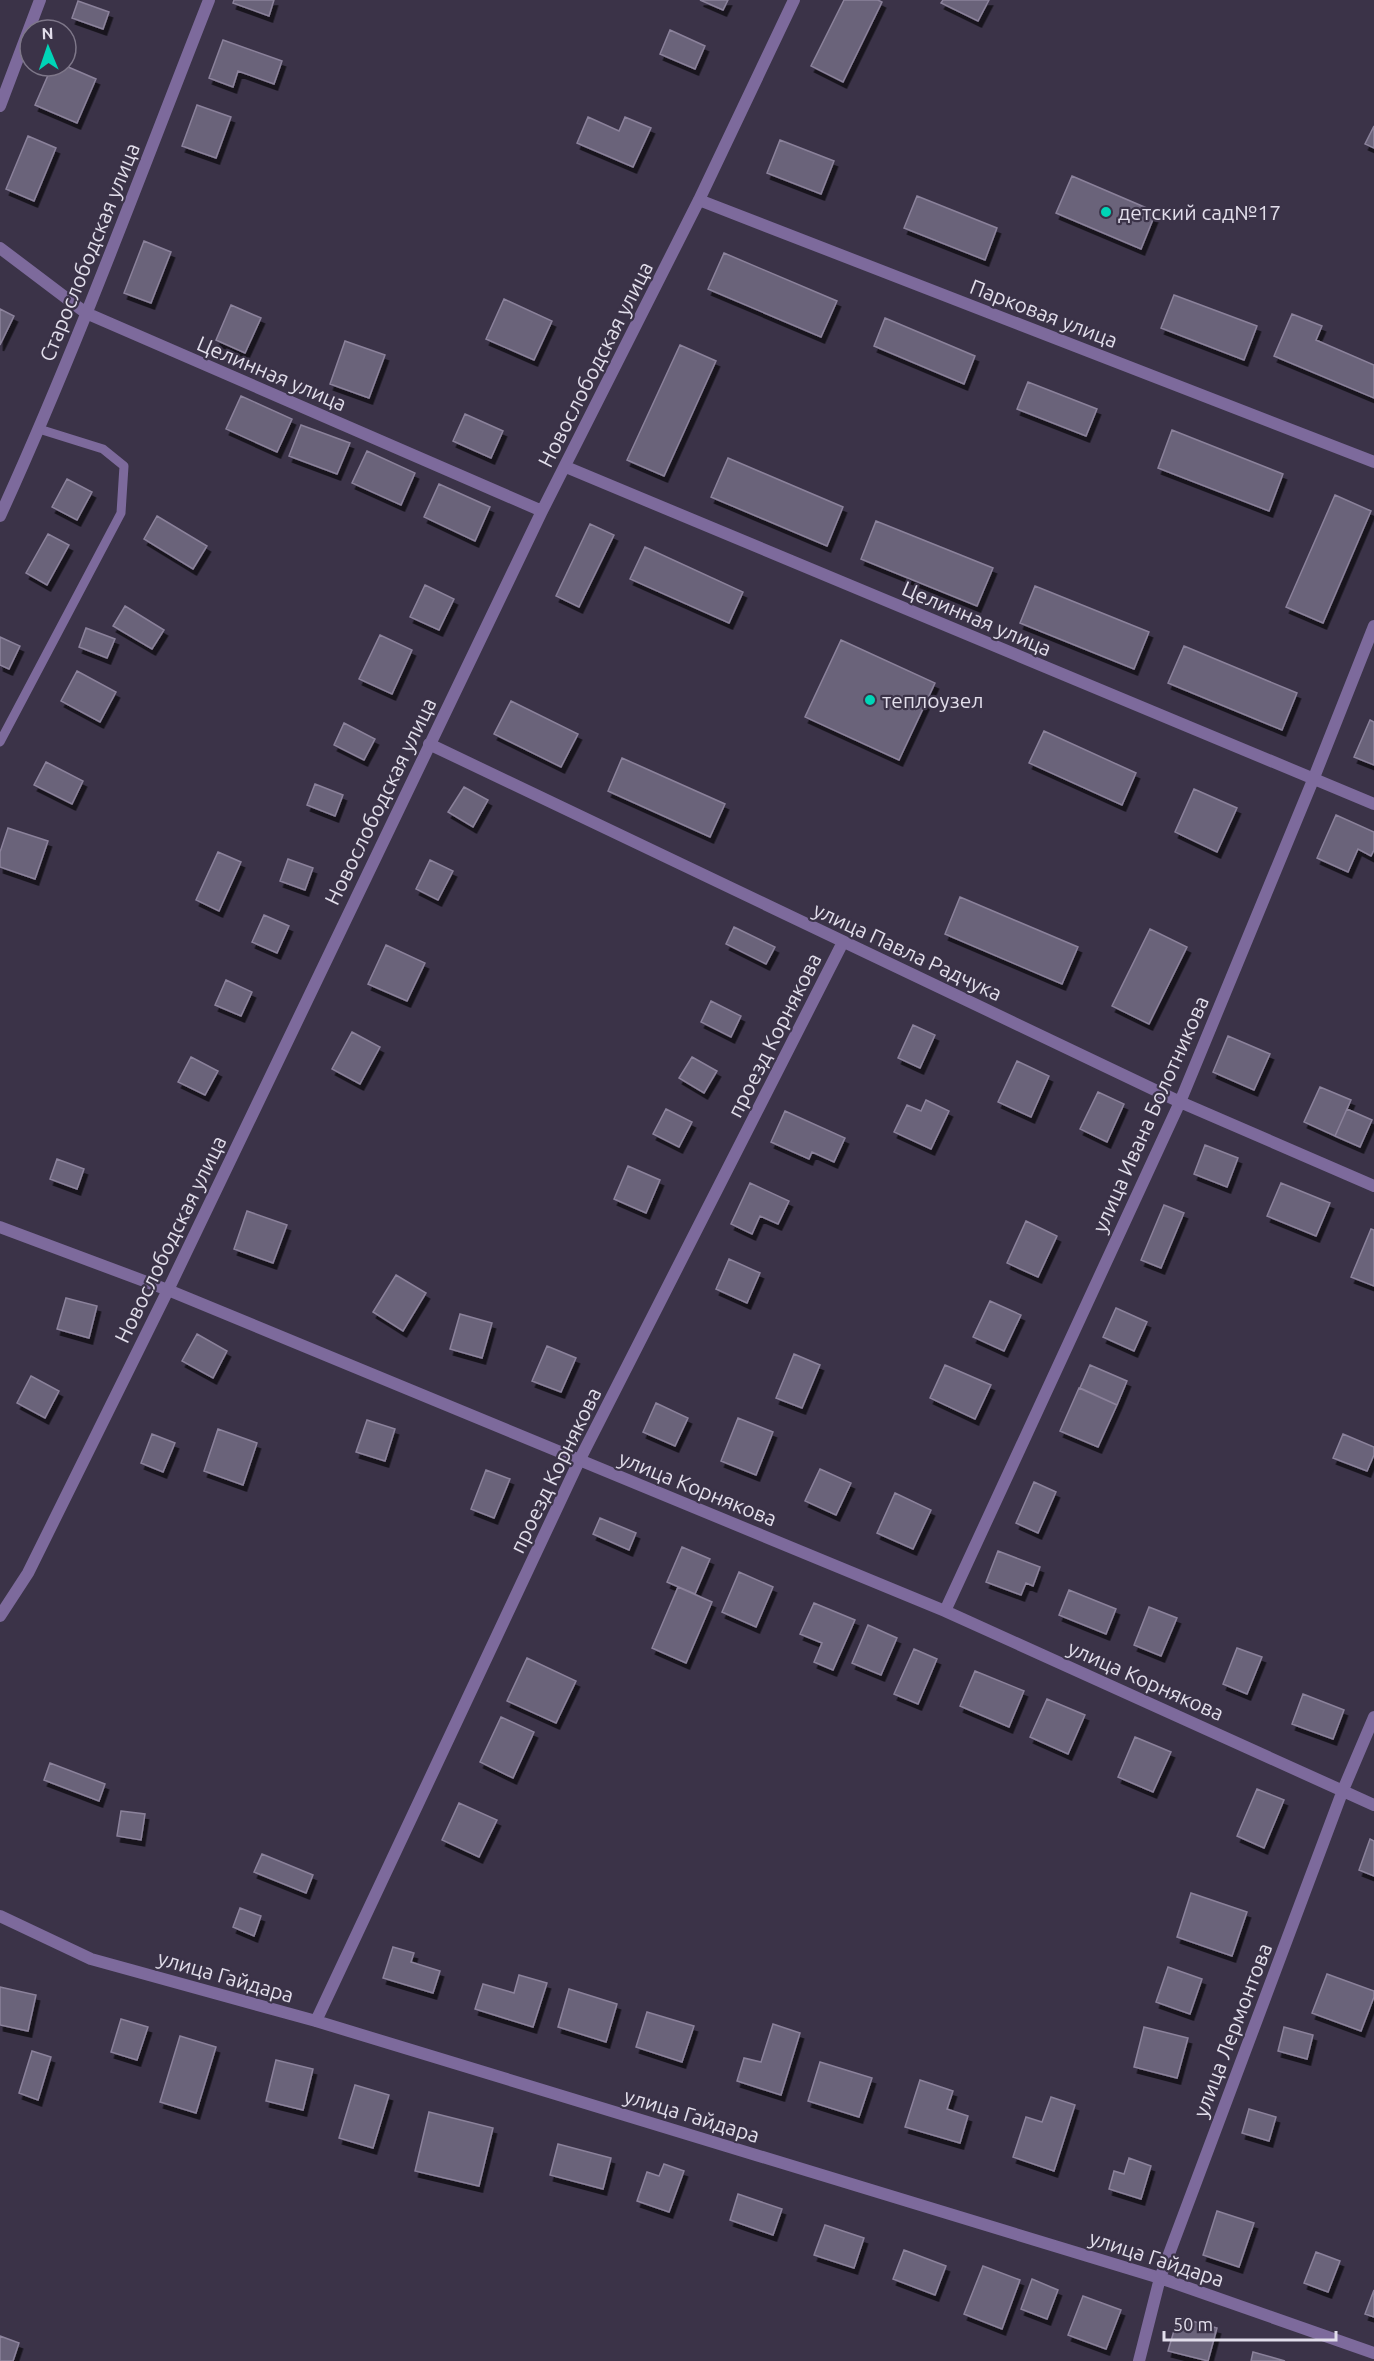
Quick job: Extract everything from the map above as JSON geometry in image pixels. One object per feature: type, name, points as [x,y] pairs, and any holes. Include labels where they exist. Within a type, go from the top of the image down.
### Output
[{"type":"street","points":[[0,106],[40,0]]},
{"type":"street","name":"Старослободская улица","points":[[0,516],[39,429],[86,314],[209,0]]},
{"type":"street","name":"Новослободская улица","points":[[0,1617],[28,1573],[168,1290],[542,511],[699,200],[794,0]]},
{"type":"street","name":"Парковая улица","points":[[699,200],[1374,462]]},
{"type":"street","name":"Целинная улица","points":[[0,248],[86,314],[542,511]]},
{"type":"street","name":"Целинная улица","points":[[566,467],[1374,804]]},
{"type":"street","name":"улица Ивана Болотникова","points":[[945,1611],[1180,1102],[1374,626]]},
{"type":"street","name":"улица Павла Радчука","points":[[429,744],[1180,1102],[1374,1186]]},
{"type":"street","name":"проезд Корнякова","points":[[316,2021],[579,1461],[843,942]]},
{"type":"street","name":"улица Корнякова","points":[[0,1227],[168,1290],[945,1611],[1374,1805]]},
{"type":"street","name":"улица Лермонтова","points":[[1139,2361],[1160,2278],[1343,1790],[1374,1717]]},
{"type":"street","name":"улица Гайдара","points":[[0,1916],[91,1959],[316,2021],[1160,2278],[1374,2353]]},
{"type":"lane","points":[[0,742],[121,513],[124,466],[103,448],[39,429]]},
{"type":"building","points":[[234,0],[274,0],[269,16],[233,3]]},
{"type":"building","points":[[700,0],[728,0],[723,10]]},
{"type":"building","points":[[844,0],[882,2],[843,82],[811,66]]},
{"type":"building","points":[[943,0],[989,0],[978,21],[941,3]]},
{"type":"building","points":[[78,1],[109,12],[103,29],[78,20],[78,18],[72,18]]},
{"type":"building","points":[[670,30],[705,46],[695,69],[660,54]]},
{"type":"building","points":[[223,40],[282,61],[274,84],[238,71],[233,87],[209,78]]},
{"type":"building","points":[[78,71],[96,79],[77,123],[35,105],[47,78],[78,78]]},
{"type":"building","points":[[197,105],[231,117],[216,158],[182,146]]},
{"type":"building","points":[[588,117],[619,131],[625,117],[651,128],[633,167],[577,143]]},
{"type":"building","points":[[1374,126],[1374,148],[1365,144]]},
{"type":"building","points":[[28,136],[56,148],[34,201],[6,189]]},
{"type":"building","points":[[780,140],[834,161],[821,194],[767,173]]},
{"type":"building","name":"детский сад№17","points":[[1072,176],[1156,212],[1141,249],[1056,213]]},
{"type":"building","points":[[917,196],[997,228],[985,260],[904,228]]},
{"type":"building","points":[[144,241],[171,252],[151,303],[124,293]]},
{"type":"building","points":[[724,253],[837,301],[821,337],[708,289]]},
{"type":"building","points":[[1174,295],[1257,326],[1244,360],[1161,328]]},
{"type":"building","points":[[504,299],[552,321],[534,360],[486,339]]},
{"type":"building","points":[[231,305],[261,318],[245,353],[216,340]]},
{"type":"building","points":[[0,309],[14,316],[0,345]]},
{"type":"building","points":[[1292,314],[1322,326],[1316,340],[1374,365],[1374,398],[1274,356]]},
{"type":"building","points":[[885,318],[975,356],[964,384],[874,346]]},
{"type":"building","points":[[345,341],[385,355],[369,398],[330,384]]},
{"type":"building","points":[[680,345],[716,361],[664,476],[627,460]]},
{"type":"building","points":[[1028,382],[1097,409],[1086,436],[1017,409]]},
{"type":"building","points":[[241,396],[292,419],[277,452],[226,429]]},
{"type":"building","points":[[465,414],[503,431],[491,458],[453,441]]},
{"type":"building","points":[[301,425],[350,443],[337,474],[289,456]]},
{"type":"building","points":[[1172,430],[1283,474],[1269,511],[1158,468]]},
{"type":"building","points":[[367,451],[415,473],[401,505],[352,483]]},
{"type":"building","points":[[728,458],[843,507],[827,546],[711,497]]},
{"type":"building","points":[[67,479],[92,492],[77,520],[52,507]]},
{"type":"building","points":[[439,484],[490,507],[475,541],[424,517]]},
{"type":"building","points":[[1335,495],[1371,511],[1323,623],[1286,607]]},
{"type":"building","points":[[157,516],[207,546],[193,569],[144,539]]},
{"type":"building","points":[[876,521],[993,568],[977,606],[861,559]]},
{"type":"building","points":[[590,524],[614,535],[579,607],[556,596]]},
{"type":"building","points":[[48,534],[69,545],[47,585],[26,573]]},
{"type":"building","points":[[645,547],[743,592],[729,623],[630,579]]},
{"type":"building","points":[[425,585],[454,599],[439,630],[410,617]]},
{"type":"building","points":[[1035,586],[1149,632],[1134,669],[1020,623]]},
{"type":"building","points":[[125,606],[164,630],[152,649],[113,626]]},
{"type":"building","points":[[86,628],[115,639],[107,658],[79,647]]},
{"type":"building","points":[[380,635],[412,650],[392,694],[359,679]]},
{"type":"building","points":[[0,637],[20,646],[9,669],[0,665]]},
{"type":"building","name":"теплоузел","points":[[841,640],[935,683],[899,760],[805,717]]},
{"type":"building","points":[[1184,646],[1297,693],[1282,730],[1168,683]]},
{"type":"building","points":[[77,671],[116,692],[100,722],[61,701]]},
{"type":"building","points":[[511,701],[578,734],[561,767],[494,734]]},
{"type":"building","points":[[1370,720],[1374,722],[1374,765],[1354,757]]},
{"type":"building","points":[[344,723],[375,739],[364,760],[334,745]]},
{"type":"building","points":[[1044,731],[1136,773],[1122,805],[1029,763]]},
{"type":"building","points":[[622,758],[725,804],[710,837],[608,791]]},
{"type":"building","points":[[46,762],[83,781],[72,804],[34,785]]},
{"type":"building","points":[[315,784],[343,795],[335,816],[307,805]]},
{"type":"building","points":[[464,787],[488,800],[473,827],[448,812]]},
{"type":"building","points":[[1194,789],[1237,808],[1217,852],[1175,832]]},
{"type":"building","points":[[1336,815],[1374,832],[1374,850],[1371,856],[1358,849],[1348,872],[1317,858]]},
{"type":"building","points":[[8,828],[48,841],[35,879],[0,867],[0,852]]},
{"type":"building","points":[[218,852],[241,862],[219,911],[196,900]]},
{"type":"building","points":[[288,859],[313,868],[305,890],[280,881]]},
{"type":"building","points":[[430,860],[453,871],[438,900],[416,889]]},
{"type":"building","points":[[960,897],[1078,947],[1062,984],[945,934]]},
{"type":"building","points":[[264,915],[289,926],[277,953],[252,942]]},
{"type":"building","points":[[734,927],[775,947],[766,964],[726,944]]},
{"type":"building","points":[[1150,929],[1187,947],[1149,1024],[1112,1006]]},
{"type":"building","points":[[386,945],[425,963],[407,1001],[368,984]]},
{"type":"building","points":[[226,980],[252,992],[241,1016],[215,1005]]},
{"type":"building","points":[[711,1001],[741,1016],[731,1037],[701,1022]]},
{"type":"building","points":[[913,1025],[935,1035],[920,1068],[898,1058]]},
{"type":"building","points":[[352,1032],[380,1047],[360,1084],[332,1069]]},
{"type":"building","points":[[1228,1036],[1270,1054],[1254,1090],[1213,1072]]},
{"type":"building","points":[[191,1057],[218,1071],[205,1095],[178,1082]]},
{"type":"building","points":[[692,1057],[717,1071],[704,1093],[679,1078]]},
{"type":"building","points":[[1017,1061],[1049,1076],[1031,1117],[998,1102]]},
{"type":"building","points":[[1320,1087],[1351,1100],[1335,1136],[1304,1122]]},
{"type":"building","points":[[1098,1092],[1124,1104],[1107,1142],[1080,1129]]},
{"type":"building","points":[[926,1100],[949,1111],[931,1149],[894,1132],[907,1105],[921,1111]]},
{"type":"building","points":[[666,1109],[692,1122],[679,1147],[653,1134]]},
{"type":"building","points":[[1347,1109],[1372,1120],[1360,1147],[1335,1136]]},
{"type":"building","points":[[785,1111],[845,1138],[834,1162],[812,1152],[809,1159],[771,1142]]},
{"type":"building","points":[[1205,1145],[1238,1158],[1227,1187],[1194,1174]]},
{"type":"building","points":[[57,1159],[84,1169],[77,1189],[50,1179]]},
{"type":"building","points":[[628,1166],[660,1180],[646,1213],[614,1199]]},
{"type":"building","points":[[750,1183],[789,1201],[778,1224],[760,1216],[752,1234],[731,1224]]},
{"type":"building","points":[[1281,1183],[1330,1203],[1316,1236],[1267,1216]]},
{"type":"building","points":[[1164,1205],[1184,1213],[1161,1268],[1141,1260]]},
{"type":"building","points":[[247,1211],[287,1225],[273,1263],[234,1249]]},
{"type":"building","points":[[1026,1221],[1057,1236],[1038,1277],[1007,1263]]},
{"type":"building","points":[[1371,1229],[1374,1230],[1374,1286],[1351,1277]]},
{"type":"building","points":[[729,1259],[760,1273],[747,1303],[716,1289]]},
{"type":"building","points":[[396,1275],[426,1293],[403,1331],[373,1312]]},
{"type":"building","points":[[66,1298],[97,1306],[89,1338],[57,1329]]},
{"type":"building","points":[[990,1301],[1021,1315],[1004,1351],[973,1337]]},
{"type":"building","points":[[1116,1308],[1147,1322],[1134,1351],[1103,1337]]},
{"type":"building","points":[[460,1314],[492,1323],[482,1358],[450,1349]]},
{"type":"building","points":[[197,1334],[227,1351],[213,1378],[182,1361]]},
{"type":"building","points":[[547,1346],[576,1358],[561,1392],[532,1381]]},
{"type":"building","points":[[794,1354],[820,1365],[802,1408],[776,1398]]},
{"type":"building","points":[[945,1365],[991,1385],[975,1419],[930,1398]]},
{"type":"building","points":[[1090,1365],[1127,1381],[1117,1405],[1080,1388]]},
{"type":"building","points":[[31,1376],[59,1391],[45,1418],[17,1403]]},
{"type":"building","points":[[1079,1388],[1117,1405],[1098,1447],[1060,1431]]},
{"type":"building","points":[[656,1403],[688,1418],[675,1446],[643,1432]]},
{"type":"building","points":[[738,1418],[773,1432],[756,1475],[721,1461]]},
{"type":"building","points":[[367,1420],[395,1429],[385,1461],[356,1452]]},
{"type":"building","points":[[218,1429],[257,1443],[243,1485],[204,1471]]},
{"type":"building","points":[[152,1434],[175,1443],[163,1472],[141,1463]]},
{"type":"building","points":[[1343,1434],[1374,1447],[1374,1455],[1367,1471],[1333,1458]]},
{"type":"building","points":[[820,1469],[851,1483],[836,1515],[805,1501]]},
{"type":"building","points":[[486,1470],[510,1479],[494,1518],[471,1509]]},
{"type":"building","points":[[1034,1482],[1056,1492],[1038,1533],[1016,1523]]},
{"type":"building","points":[[895,1493],[931,1510],[913,1549],[877,1533]]},
{"type":"building","points":[[600,1518],[636,1533],[629,1550],[593,1534]]},
{"type":"building","points":[[682,1547],[710,1559],[695,1594],[667,1582]]},
{"type":"building","points":[[998,1551],[1040,1567],[1033,1586],[1026,1583],[1021,1595],[986,1582]]},
{"type":"building","points":[[739,1572],[773,1587],[756,1627],[722,1612]]},
{"type":"building","points":[[678,1587],[712,1602],[686,1663],[652,1648]]},
{"type":"building","points":[[1069,1590],[1116,1609],[1106,1634],[1059,1615]]},
{"type":"building","points":[[814,1603],[855,1620],[833,1670],[814,1662],[822,1643],[800,1634]]},
{"type":"building","points":[[1149,1607],[1177,1618],[1161,1656],[1134,1645]]},
{"type":"building","points":[[868,1625],[897,1638],[881,1675],[852,1663]]},
{"type":"building","points":[[1237,1648],[1262,1657],[1247,1694],[1223,1684]]},
{"type":"building","points":[[914,1649],[937,1659],[918,1704],[894,1694]]},
{"type":"building","points":[[527,1658],[576,1681],[556,1723],[507,1701]]},
{"type":"building","points":[[975,1671],[1024,1691],[1009,1727],[960,1706]]},
{"type":"building","points":[[1303,1694],[1344,1710],[1333,1739],[1292,1724]]},
{"type":"building","points":[[1047,1699],[1085,1715],[1068,1754],[1030,1737]]},
{"type":"building","points":[[501,1717],[534,1732],[513,1778],[480,1762]]},
{"type":"building","points":[[1135,1737],[1171,1752],[1153,1792],[1118,1777]]},
{"type":"building","points":[[50,1763],[105,1784],[99,1801],[44,1780]]},
{"type":"building","points":[[1257,1789],[1284,1800],[1264,1848],[1237,1836]]},
{"type":"building","points":[[459,1803],[497,1820],[479,1857],[442,1840]]},
{"type":"building","points":[[121,1811],[145,1814],[141,1840],[117,1836]]},
{"type":"building","points":[[1370,1839],[1374,1841],[1374,1876],[1359,1870]]},
{"type":"building","points":[[262,1854],[313,1875],[306,1893],[254,1872]]},
{"type":"building","points":[[1191,1893],[1247,1912],[1232,1956],[1177,1937]]},
{"type":"building","points":[[240,1908],[261,1916],[254,1936],[233,1927]]},
{"type":"building","points":[[393,1947],[414,1953],[411,1962],[440,1971],[433,1993],[383,1978]]},
{"type":"building","points":[[1168,1967],[1202,1979],[1190,2014],[1156,2002]]},
{"type":"building","points":[[1327,1974],[1374,1991],[1374,1997],[1361,2031],[1312,2013]]},
{"type":"building","points":[[519,1975],[547,1983],[533,2027],[475,2009],[483,1984],[514,1993]]},
{"type":"building","points":[[0,1987],[36,1995],[28,2031],[0,2025]]},
{"type":"building","points":[[569,1989],[617,2004],[606,2042],[558,2027]]},
{"type":"building","points":[[647,2012],[694,2026],[682,2062],[636,2047]]},
{"type":"building","points":[[121,2019],[148,2027],[137,2060],[111,2052]]},
{"type":"building","points":[[773,2024],[800,2033],[781,2095],[737,2081],[744,2058],[761,2062]]},
{"type":"building","points":[[1144,2027],[1188,2038],[1177,2078],[1134,2067]]},
{"type":"building","points":[[1284,2027],[1313,2035],[1307,2059],[1278,2051]]},
{"type":"building","points":[[180,2036],[216,2047],[196,2113],[160,2102]]},
{"type":"building","points":[[32,2051],[51,2057],[38,2100],[19,2093]]},
{"type":"building","points":[[276,2060],[313,2069],[303,2110],[266,2101]]},
{"type":"building","points":[[820,2062],[872,2078],[859,2117],[808,2101]]},
{"type":"building","points":[[920,2080],[953,2091],[947,2109],[968,2116],[960,2143],[905,2127]]},
{"type":"building","points":[[355,2085],[389,2095],[373,2148],[339,2138]]},
{"type":"building","points":[[1051,2097],[1075,2105],[1054,2171],[1013,2157],[1026,2117],[1042,2122]]},
{"type":"building","points":[[1249,2109],[1276,2117],[1269,2141],[1242,2133]]},
{"type":"building","points":[[429,2112],[493,2128],[479,2186],[415,2171]]},
{"type":"building","points":[[558,2144],[611,2158],[603,2189],[550,2175]]},
{"type":"building","points":[[1129,2158],[1151,2166],[1141,2199],[1109,2189],[1114,2171],[1124,2174]]},
{"type":"building","points":[[664,2164],[684,2171],[669,2212],[637,2201],[647,2172],[659,2176]]},
{"type":"building","points":[[738,2194],[782,2209],[773,2235],[730,2220]]},
{"type":"building","points":[[1217,2211],[1254,2223],[1239,2267],[1203,2255]]},
{"type":"building","points":[[825,2225],[864,2238],[854,2268],[814,2255]]},
{"type":"building","points":[[904,2250],[946,2266],[935,2295],[893,2279]]},
{"type":"building","points":[[1316,2252],[1340,2261],[1328,2292],[1304,2283]]},
{"type":"building","points":[[983,2266],[1020,2280],[1002,2329],[964,2314]]},
{"type":"building","points":[[1032,2279],[1058,2290],[1047,2319],[1021,2309]]},
{"type":"building","points":[[1374,2290],[1374,2317],[1365,2314]]},
{"type":"building","points":[[1083,2296],[1121,2310],[1106,2349],[1068,2335]]},
{"type":"building","points":[[1178,2317],[1217,2328],[1208,2361],[1168,2351]]},
{"type":"building","points":[[0,2336],[19,2343],[13,2361],[0,2361]]},
{"type":"building","points":[[1253,2352],[1285,2361],[1251,2361]]},
{"type":"place","name":"детский сад№17","points":[[1106,212]]},
{"type":"place","name":"теплоузел","points":[[870,700]]}]
